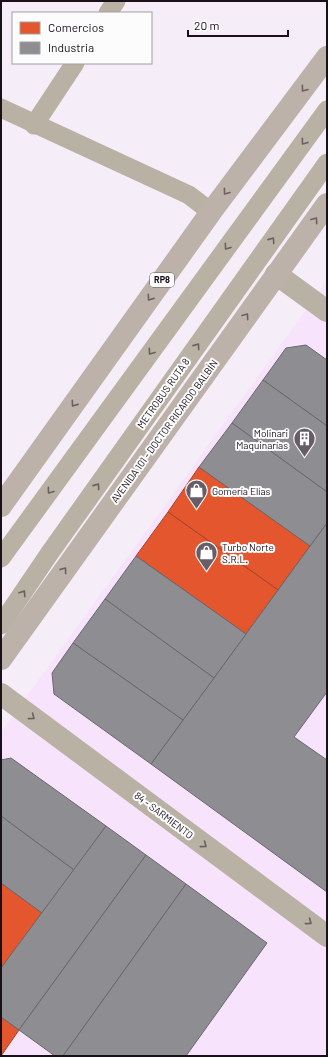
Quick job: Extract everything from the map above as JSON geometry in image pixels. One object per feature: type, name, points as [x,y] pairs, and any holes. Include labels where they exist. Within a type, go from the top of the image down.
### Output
[{"type":"main road","name":"RP8","points":[[1,506],[211,212],[327,57]]},
{"type":"main road","name":"AVENIDA 101 - DOCTOR RICARDO BALBÍN","points":[[1,659],[327,204]]},
{"type":"street","points":[[276,274],[327,311]]},
{"type":"street","name":"84 - SARMIENTO","points":[[1,694],[327,936]]},
{"type":"lane","points":[[109,12],[116,1]]},
{"type":"lane","points":[[34,125],[74,64]]},
{"type":"lane","points":[[1,108],[34,125],[188,195],[211,212]]},
{"type":"lane","points":[[1,558],[327,110]]},
{"type":"lane","name":"METROBUS RUTA 8","points":[[1,625],[49,554],[327,163]]},
{"type":"shaded area","points":[[327,281],[327,1056],[1,1056],[1,732]]},
{"type":"building: Comercios","points":[[199,467],[310,546],[278,590],[168,512]]},
{"type":"building: Comercios","name":"Turbo Norte S.R.L.","points":[[168,512],[278,590],[246,634],[136,556]]},
{"type":"building: Comercios","points":[[1,883],[42,913],[1,968]]},
{"type":"building: Comercios","points":[[1,1017],[19,1030],[1,1056]]},
{"type":"building: Industria","points":[[306,345],[327,360],[327,426],[263,380],[286,348]]},
{"type":"building: Industria","name":"Molinari Maquinarías","points":[[263,380],[327,426],[327,492],[232,423]]},
{"type":"building: Industria","points":[[232,423],[327,492],[327,523],[310,546],[199,467]]},
{"type":"building: Industria","points":[[327,523],[327,692],[294,737],[327,760],[327,892],[151,764]]},
{"type":"building: Industria","points":[[136,556],[246,634],[214,678],[105,599]]},
{"type":"building: Industria","points":[[105,599],[214,678],[183,720],[73,643]]},
{"type":"building: Industria","points":[[73,643],[183,720],[151,764],[54,694],[52,673]]},
{"type":"building: Industria","points":[[11,758],[106,826],[74,870],[1,816],[1,760]]},
{"type":"building: Industria","points":[[1,816],[74,870],[42,913],[1,883]]},
{"type":"building: Industria","points":[[106,826],[146,855],[19,1030],[1,1017],[1,968]]},
{"type":"building: Industria","points":[[146,855],[186,884],[63,1056],[55,1056],[19,1030]]},
{"type":"building: Industria","points":[[186,884],[267,943],[186,1056],[63,1056]]},
{"type":"place","name":"Molinari Maquinarías","points":[[304,458]]},
{"type":"place","name":"Gomería Elías","points":[[197,510]]},
{"type":"place","name":"Turbo Norte S.R.L.","points":[[207,572]]}]
